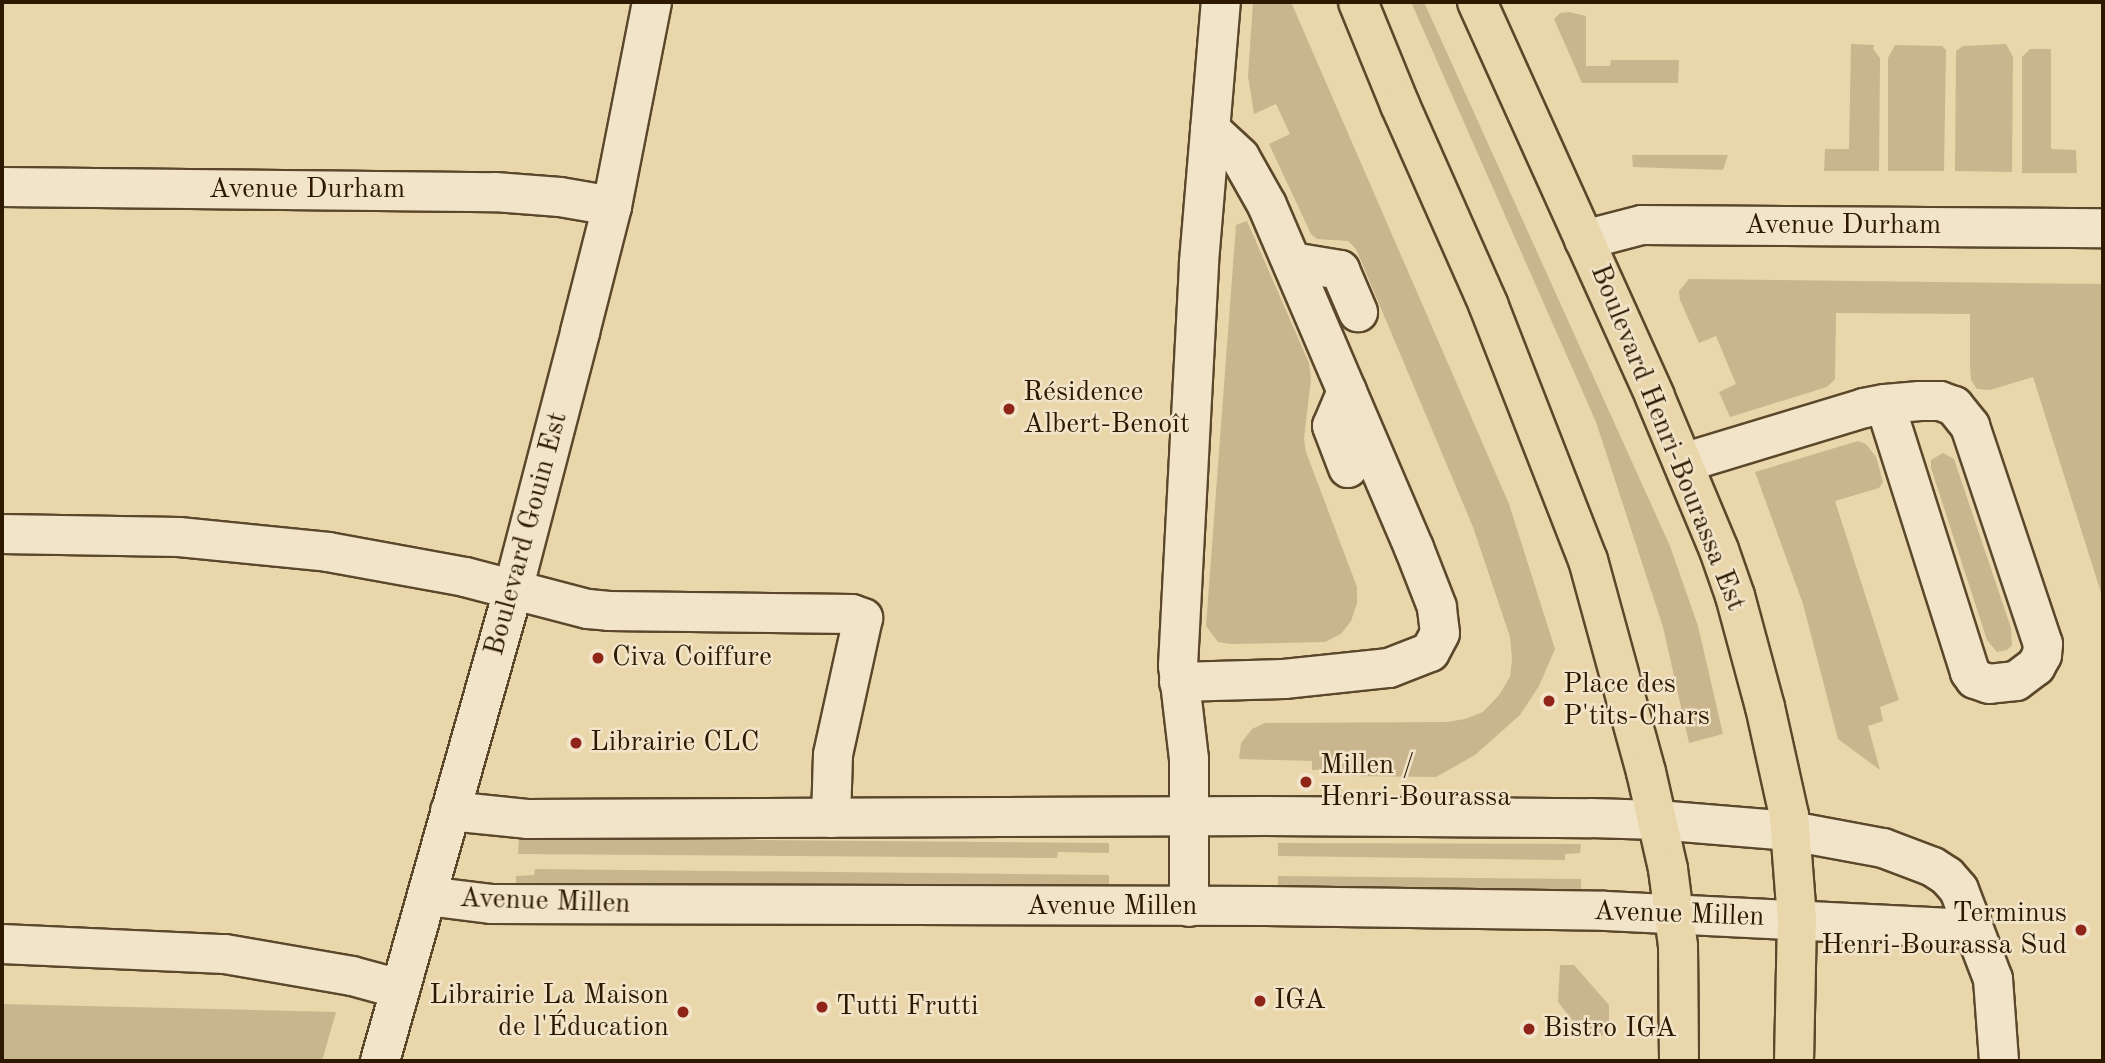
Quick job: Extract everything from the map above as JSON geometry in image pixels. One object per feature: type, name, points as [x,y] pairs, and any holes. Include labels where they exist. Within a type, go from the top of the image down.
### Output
[{"type":"main road","points":[[1358,2],[1400,105],[1488,304],[1575,521],[1616,658],[1657,820],[1675,916],[1679,1061]]},
{"type":"main road","name":"Boulevard Henri-Bourassa Est","points":[[1477,2],[1683,463],[1719,550],[1738,608],[1765,707],[1791,831],[1797,919],[1794,1061]]},
{"type":"street","name":"Boulevard Gouin Est","points":[[380,1061],[513,590],[612,206],[652,2]]},
{"type":"street","points":[[1189,907],[1189,759],[1179,682],[1199,262],[1221,2]]},
{"type":"street","points":[[1179,682],[1284,679],[1389,668],[1421,657],[1437,643],[1440,633],[1437,607],[1252,173],[1228,144],[1210,129]]},
{"type":"street","name":"Avenue Durham","points":[[2,187],[495,192],[560,197],[612,206]]},
{"type":"street","name":"Avenue Durham","points":[[1584,240],[1642,225],[2103,228]]},
{"type":"street","points":[[1292,262],[1339,270],[1358,312]]},
{"type":"street","points":[[1347,391],[1332,426],[1348,467]]},
{"type":"street","points":[[1683,463],[1885,404],[1940,401],[1954,406],[1970,426],[2043,644],[2042,655],[2036,666],[2016,681],[1989,684],[1975,679],[1970,672],[1885,404]]},
{"type":"street","points":[[2,534],[144,536],[279,546],[424,569],[609,611],[844,612],[863,618],[832,761],[831,818]]},
{"type":"street","points":[[450,811],[527,819],[1190,817],[1657,820],[1791,831],[1883,848],[1933,867],[1959,890],[1993,979],[1999,1061]]},
{"type":"street","name":"Avenue Millen","points":[[427,896],[491,904],[1605,911],[1973,929]]},
{"type":"street","points":[[2,944],[225,954],[352,976],[401,989]]},
{"type":"shaded area","points":[[1253,2],[1291,2],[1509,504],[1555,649],[1539,686],[1520,715],[1475,755],[1436,777],[1349,776],[1347,769],[1312,770],[1312,761],[1239,759],[1241,743],[1252,729],[1265,723],[1447,722],[1465,719],[1483,712],[1499,695],[1510,677],[1512,659],[1510,637],[1473,527],[1356,249],[1348,241],[1317,239],[1311,234],[1269,144],[1290,134],[1276,104],[1254,114],[1248,76]]},
{"type":"shaded area","points":[[1411,2],[1424,2],[1670,546],[1698,626],[1723,734],[1689,743],[1663,627],[1596,422]]},
{"type":"shaded area","points":[[1560,13],[1586,16],[1586,66],[1610,66],[1611,60],[1679,60],[1678,83],[1582,83],[1554,19]]},
{"type":"shaded area","points":[[1851,44],[1874,45],[1873,49],[1880,58],[1879,171],[1824,171],[1825,149],[1849,149]]},
{"type":"shaded area","points":[[2006,44],[2013,57],[2012,172],[1955,171],[1956,51],[1963,46]]},
{"type":"shaded area","points":[[1895,45],[1942,46],[1946,50],[1944,171],[1888,171],[1888,58]]},
{"type":"shaded area","points":[[2030,49],[2051,49],[2051,149],[2076,150],[2077,173],[2022,173],[2022,57]]},
{"type":"shaded area","points":[[1632,155],[1728,155],[1723,170],[1633,167]]},
{"type":"shaded area","points":[[1247,221],[1309,363],[1311,379],[1304,439],[1306,452],[1357,587],[1357,603],[1351,621],[1341,634],[1325,642],[1231,644],[1218,642],[1206,626],[1236,225]]},
{"type":"shaded area","points":[[1689,279],[2103,284],[2103,599],[2033,377],[1990,390],[1977,389],[1971,380],[1970,314],[1836,313],[1835,379],[1827,387],[1730,417],[1719,392],[1736,384],[1716,336],[1699,343],[1680,300],[1679,291]]},
{"type":"shaded area","points":[[1858,441],[1866,444],[1876,457],[1883,482],[1879,488],[1835,501],[1899,700],[1880,707],[1883,721],[1868,726],[1880,770],[1838,739],[1803,604],[1755,472]]},
{"type":"shaded area","points":[[1943,453],[1954,459],[2011,628],[2012,645],[2007,650],[1997,652],[1987,640],[1931,468],[1931,460]]},
{"type":"shaded area","points":[[519,838],[1109,843],[1109,853],[1058,852],[1057,858],[518,854]]},
{"type":"shaded area","points":[[1278,843],[1581,844],[1580,853],[1565,854],[1565,860],[1278,856]]},
{"type":"shaded area","points":[[535,869],[1109,875],[1109,887],[516,884],[516,876],[534,875]]},
{"type":"shaded area","points":[[1278,876],[1581,879],[1581,892],[1278,889]]},
{"type":"shaded area","points":[[1560,965],[1574,965],[1609,1005],[1609,1035],[1585,1036],[1558,1002]]},
{"type":"shaded area","points":[[2,1004],[336,1012],[322,1061],[2,1061]]},
{"type":"place","name":"Résidence Albert-Benoît","points":[[1009,409]]},
{"type":"place","name":"Civa Coiffure","points":[[598,658]]},
{"type":"place","name":"Place des P'tits-Chars","points":[[1549,701]]},
{"type":"place","name":"Librairie CLC","points":[[576,743]]},
{"type":"place","name":"Millen / Henri-Bourassa","points":[[1306,782]]},
{"type":"place","name":"Terminus Henri-Bourassa Sud","points":[[2081,930]]},
{"type":"place","name":"IGA","points":[[1260,1001]]},
{"type":"place","name":"Tutti Frutti","points":[[822,1007]]},
{"type":"place","name":"Librairie La Maison de l'Éducation","points":[[683,1012]]},
{"type":"place","name":"Bistro IGA","points":[[1529,1029]]}]
